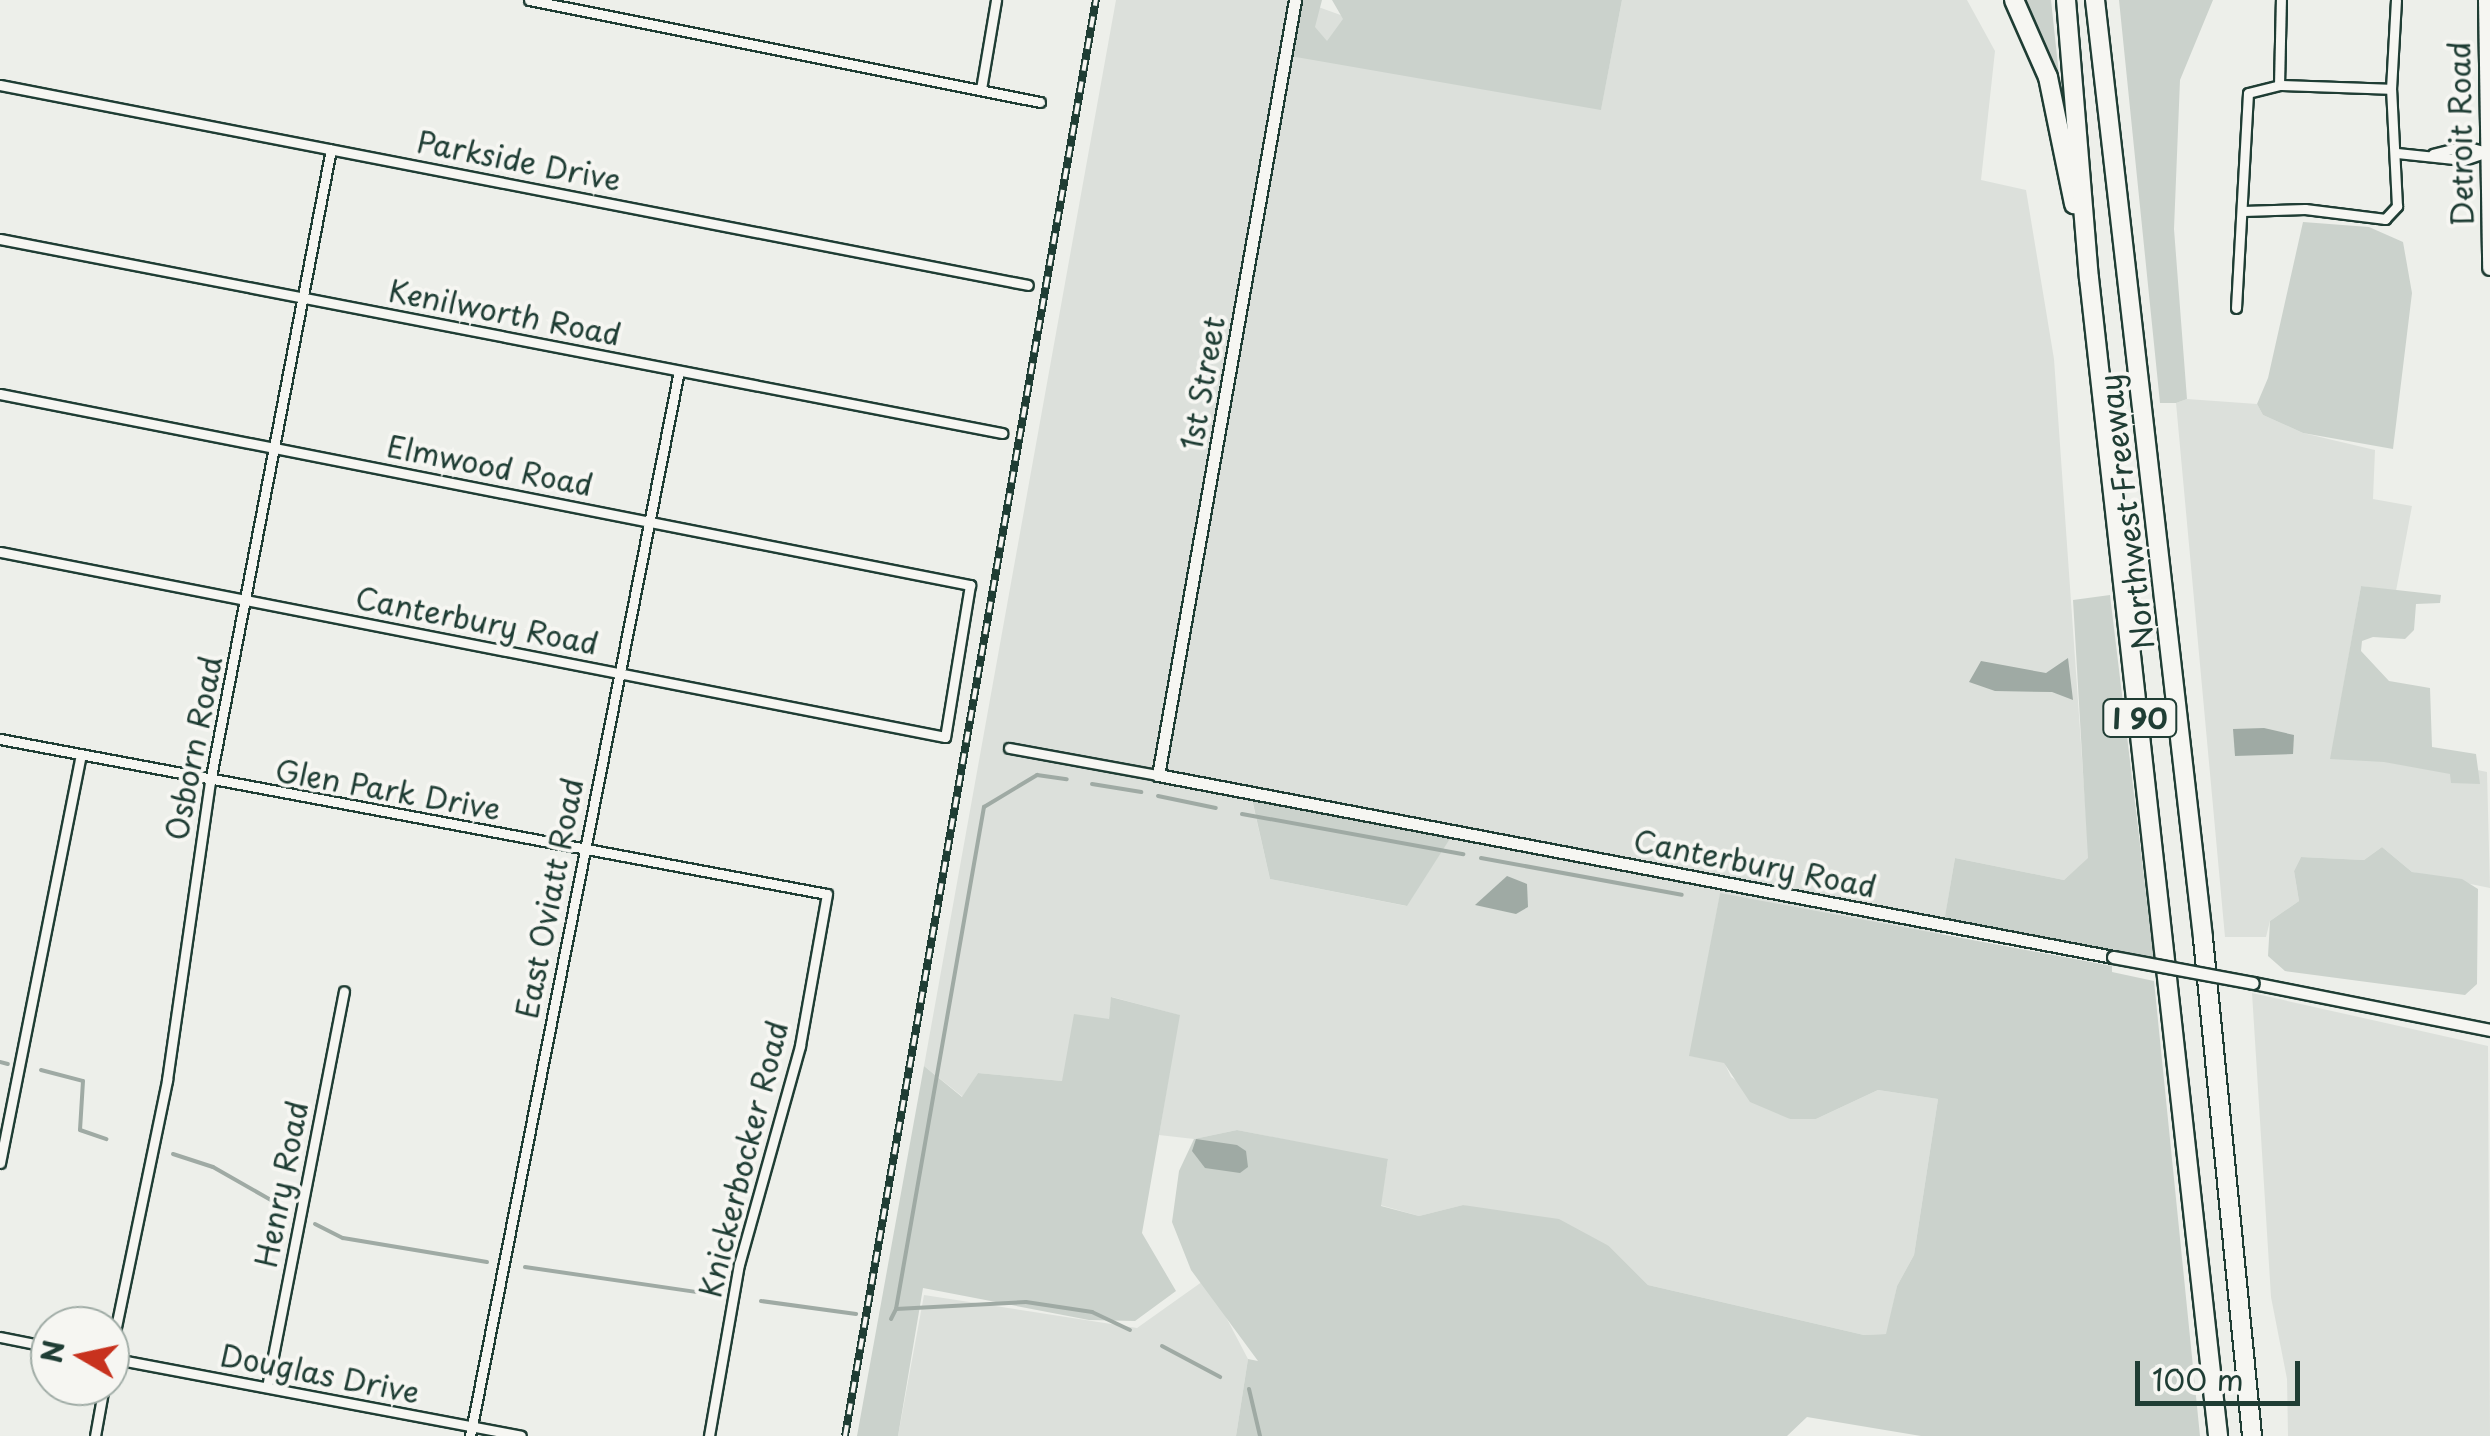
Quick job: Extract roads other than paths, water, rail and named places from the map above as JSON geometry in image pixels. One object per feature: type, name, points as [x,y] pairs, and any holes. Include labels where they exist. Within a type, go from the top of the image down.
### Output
[{"type":"highway","points":[[2014,0],[2048,77],[2089,278]]},
{"type":"highway","name":"Northwest Freeway","points":[[2066,0],[2089,278],[2218,1436]]},
{"type":"highway","name":"Northwest Freeway","points":[[2095,0],[2203,938],[2252,1436]]},
{"type":"highway","points":[[2102,68],[2103,0]]},
{"type":"main road","name":"Detroit Road","points":[[2486,0],[2490,268]]},
{"type":"street","points":[[529,0],[1040,102]]},
{"type":"street","points":[[980,88],[996,0]]},
{"type":"street","name":"1st Street","points":[[1158,775],[1294,0]]},
{"type":"street","points":[[2279,85],[2281,0]]},
{"type":"street","points":[[2243,211],[2304,209],[2385,219],[2397,206],[2397,153],[2390,89],[2396,0]]},
{"type":"street","name":"Parkside Drive","points":[[0,85],[1028,285]]},
{"type":"street","points":[[2236,308],[2248,93],[2279,85],[2390,89]]},
{"type":"street","name":"Osborn Road","points":[[120,1306],[167,1080],[210,782],[330,149]]},
{"type":"street","points":[[2397,153],[2464,160],[2488,152]]},
{"type":"street","name":"Kenilworth Road","points":[[0,239],[1002,433]]},
{"type":"street","name":"East Oviatt Road","points":[[471,1432],[582,850],[652,523],[679,371]]},
{"type":"street","name":"Elmwood Road","points":[[0,394],[970,585],[945,737]]},
{"type":"street","name":"Canterbury Road","points":[[0,552],[945,737]]},
{"type":"street","name":"Glen Park Drive","points":[[0,739],[210,782],[827,894]]},
{"type":"street","name":"Canterbury Road","points":[[1009,748],[2490,1030]]},
{"type":"street","points":[[0,1163],[81,755]]},
{"type":"street","name":"Knickerbocker Road","points":[[710,1436],[739,1264],[800,1046],[827,894]]},
{"type":"street","name":"Henry Road","points":[[267,1387],[344,992]]},
{"type":"street","points":[[0,1337],[30,1342]]},
{"type":"street","name":"Douglas Drive","points":[[130,1361],[471,1432],[521,1436]]},
{"type":"street","points":[[95,1436],[100,1406]]},
{"type":"waterway","points":[[896,1309],[984,807],[1037,775],[1067,779]]},
{"type":"waterway","points":[[1092,784],[1141,792]]},
{"type":"waterway","points":[[1158,796],[1216,808]]},
{"type":"waterway","points":[[1242,814],[1463,854]]},
{"type":"waterway","points":[[1481,858],[1682,895]]},
{"type":"waterway","points":[[0,1062],[8,1064]]},
{"type":"waterway","points":[[41,1070],[83,1081],[80,1130],[106,1139]]},
{"type":"waterway","points":[[173,1154],[213,1167],[283,1207]]},
{"type":"waterway","points":[[315,1224],[343,1238],[487,1262]]},
{"type":"waterway","points":[[525,1267],[711,1294]]},
{"type":"waterway","points":[[761,1301],[856,1314]]},
{"type":"waterway","points":[[891,1319],[896,1309],[1026,1302],[1092,1312],[1130,1330]]},
{"type":"waterway","points":[[1162,1346],[1220,1377]]},
{"type":"waterway","points":[[1249,1389],[1260,1436]]},
{"type":"railway","points":[[845,1436],[1096,0]]}]
